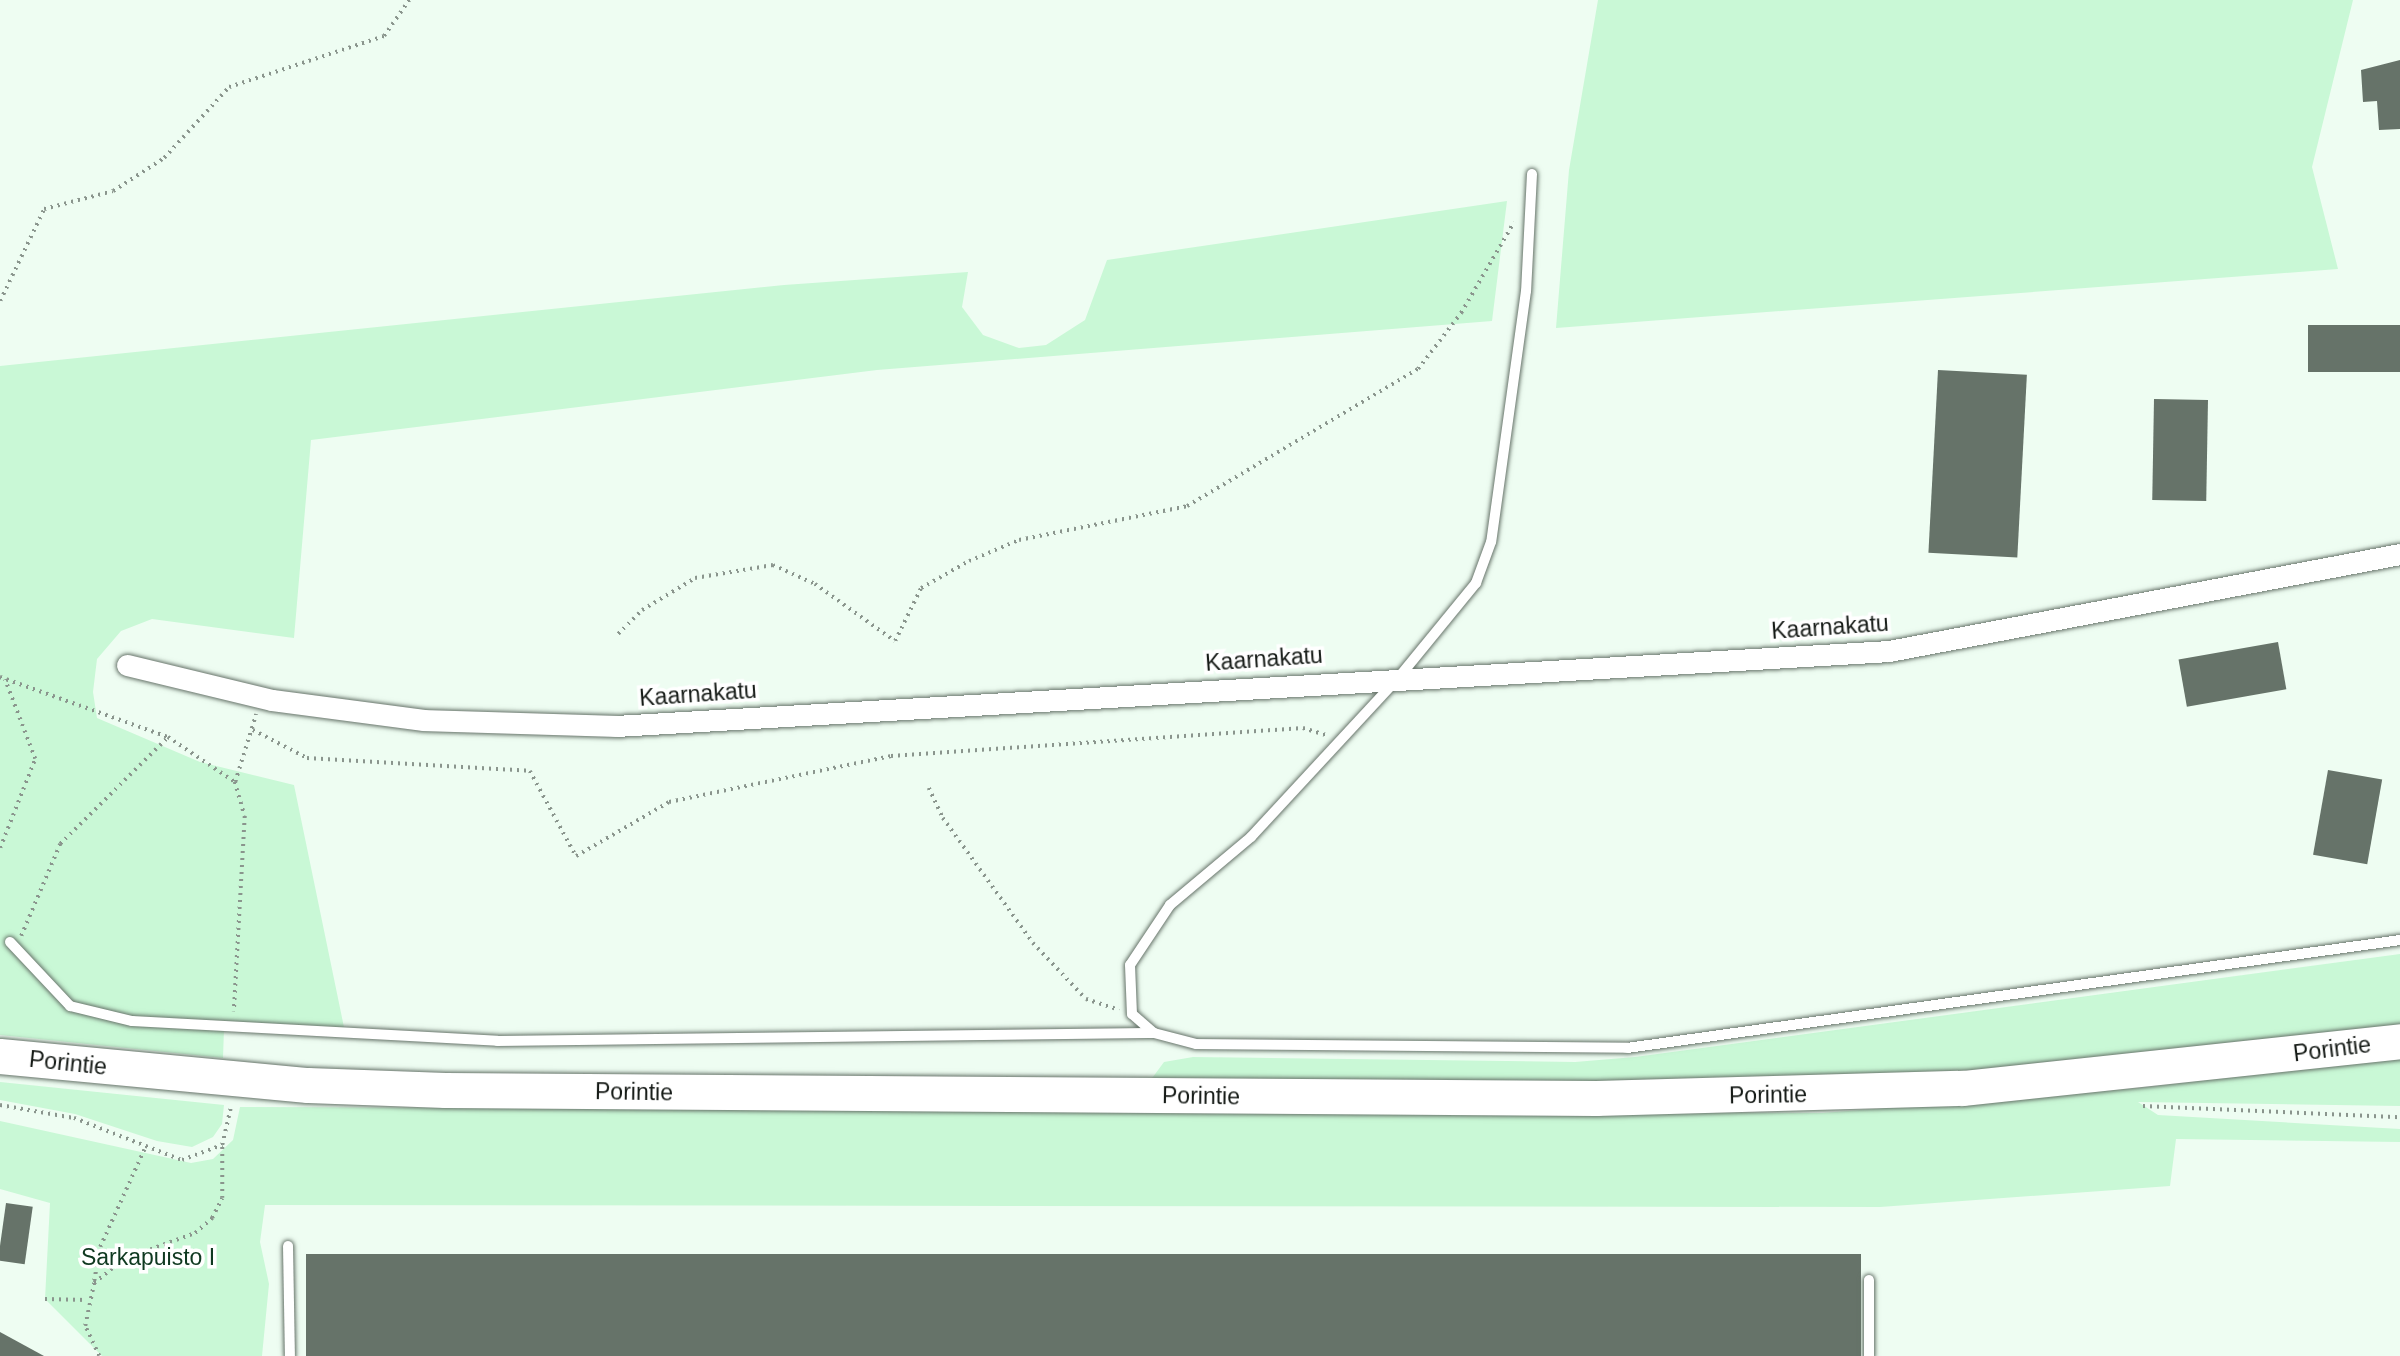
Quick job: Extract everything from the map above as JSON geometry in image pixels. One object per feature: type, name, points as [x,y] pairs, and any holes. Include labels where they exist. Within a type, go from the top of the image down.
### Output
[{"type":"highway","name":"Porintie","points":[[0,1056],[295,1084],[431,1089],[1596,1098],[1963,1088],[2400,1041]]},
{"type":"street","name":"Kaarnakatu","points":[[127,665],[260,697],[424,720],[616,726],[1400,676],[1889,651],[2400,554]]},
{"type":"lane","points":[[1154,1033],[1132,1014],[1130,965],[1155,925],[1251,837],[1400,676],[1476,583],[1491,542],[1526,291],[1528,200],[1532,174]]},
{"type":"lane","points":[[10,942],[70,1006],[97,1017],[234,1022],[511,1041],[1154,1033],[1196,1044],[1279,1049],[1627,1048],[2400,940]]},
{"type":"lane","points":[[288,1246],[290,1356]]},
{"type":"lane","points":[[1869,1280],[1869,1356]]},
{"type":"path","points":[[0,301],[44,209],[113,191],[164,158],[229,88],[384,36],[409,0]]},
{"type":"path","points":[[618,634],[642,610],[695,578],[773,565],[815,584],[895,641],[921,588],[969,561],[1020,540],[1187,506],[1418,369],[1461,313],[1528,200]]},
{"type":"path","points":[[0,677],[167,737],[236,782]]},
{"type":"path","points":[[0,848],[35,759],[5,680]]},
{"type":"path","points":[[234,1022],[245,817],[236,782],[253,730],[260,697]]},
{"type":"path","points":[[253,730],[307,758],[530,771],[576,856],[669,802],[891,756],[1303,728],[1341,740]]},
{"type":"path","points":[[10,942],[20,938],[60,844],[167,737]]},
{"type":"path","points":[[929,788],[943,818],[1034,943],[1086,999],[1132,1014]]},
{"type":"path","points":[[0,1105],[74,1118],[144,1150],[182,1160],[222,1145]]},
{"type":"path","points":[[2143,1106],[2400,1117]]},
{"type":"path","points":[[94,1283],[124,1259],[195,1233],[212,1218],[222,1198],[222,1145],[230,1109]]},
{"type":"path","points":[[99,1356],[85,1325],[87,1300],[94,1283],[100,1247],[144,1150]]},
{"type":"path","points":[[45,1299],[87,1300]]},
{"type":"green space","points":[[1598,0],[2353,0],[2312,167],[2338,269],[1556,328],[1569,170]]},
{"type":"green space","points":[[1507,201],[1492,321],[877,370],[311,440],[294,638],[152,619],[121,631],[97,659],[93,692],[97,718],[200,762],[294,785],[346,1037],[224,1029],[223,1058],[0,1035],[0,366],[784,285],[968,272],[962,307],[983,335],[1019,348],[1046,345],[1085,320],[1107,260]]},
{"type":"green space","points":[[2400,954],[2400,1025],[2107,1060],[1813,1082],[1147,1085],[1164,1062],[1193,1057],[1575,1062],[1635,1057]]},
{"type":"green space","name":"Sarkapuisto I","points":[[2400,1056],[2400,1106],[2138,1102],[2158,1115],[2400,1129],[2400,1142],[2176,1139],[2170,1186],[1880,1207],[265,1205],[260,1242],[269,1284],[262,1356],[102,1356],[45,1299],[50,1203],[0,1189],[0,1121],[191,1163],[213,1159],[233,1140],[240,1107],[1822,1113],[2140,1088]]},
{"type":"green space","points":[[0,1082],[224,1105],[222,1124],[213,1137],[192,1147],[157,1141],[75,1114],[0,1100]]},
{"type":"building","points":[[2400,60],[2400,129],[2379,130],[2377,101],[2363,102],[2361,70]]},
{"type":"building","points":[[2308,325],[2400,325],[2400,372],[2308,372]]},
{"type":"building","points":[[1938,370],[2027,375],[2017,557],[1928,553]]},
{"type":"building","points":[[2154,399],[2208,400],[2206,501],[2152,500]]},
{"type":"building","points":[[2278,642],[2286,689],[2187,707],[2179,660]]},
{"type":"building","points":[[2328,770],[2382,780],[2367,864],[2313,855]]},
{"type":"building","points":[[6,1203],[33,1207],[25,1264],[0,1261]]},
{"type":"building","points":[[306,1254],[1861,1254],[1861,1356],[306,1356]]},
{"type":"building","points":[[0,1332],[44,1356],[0,1356]]}]
